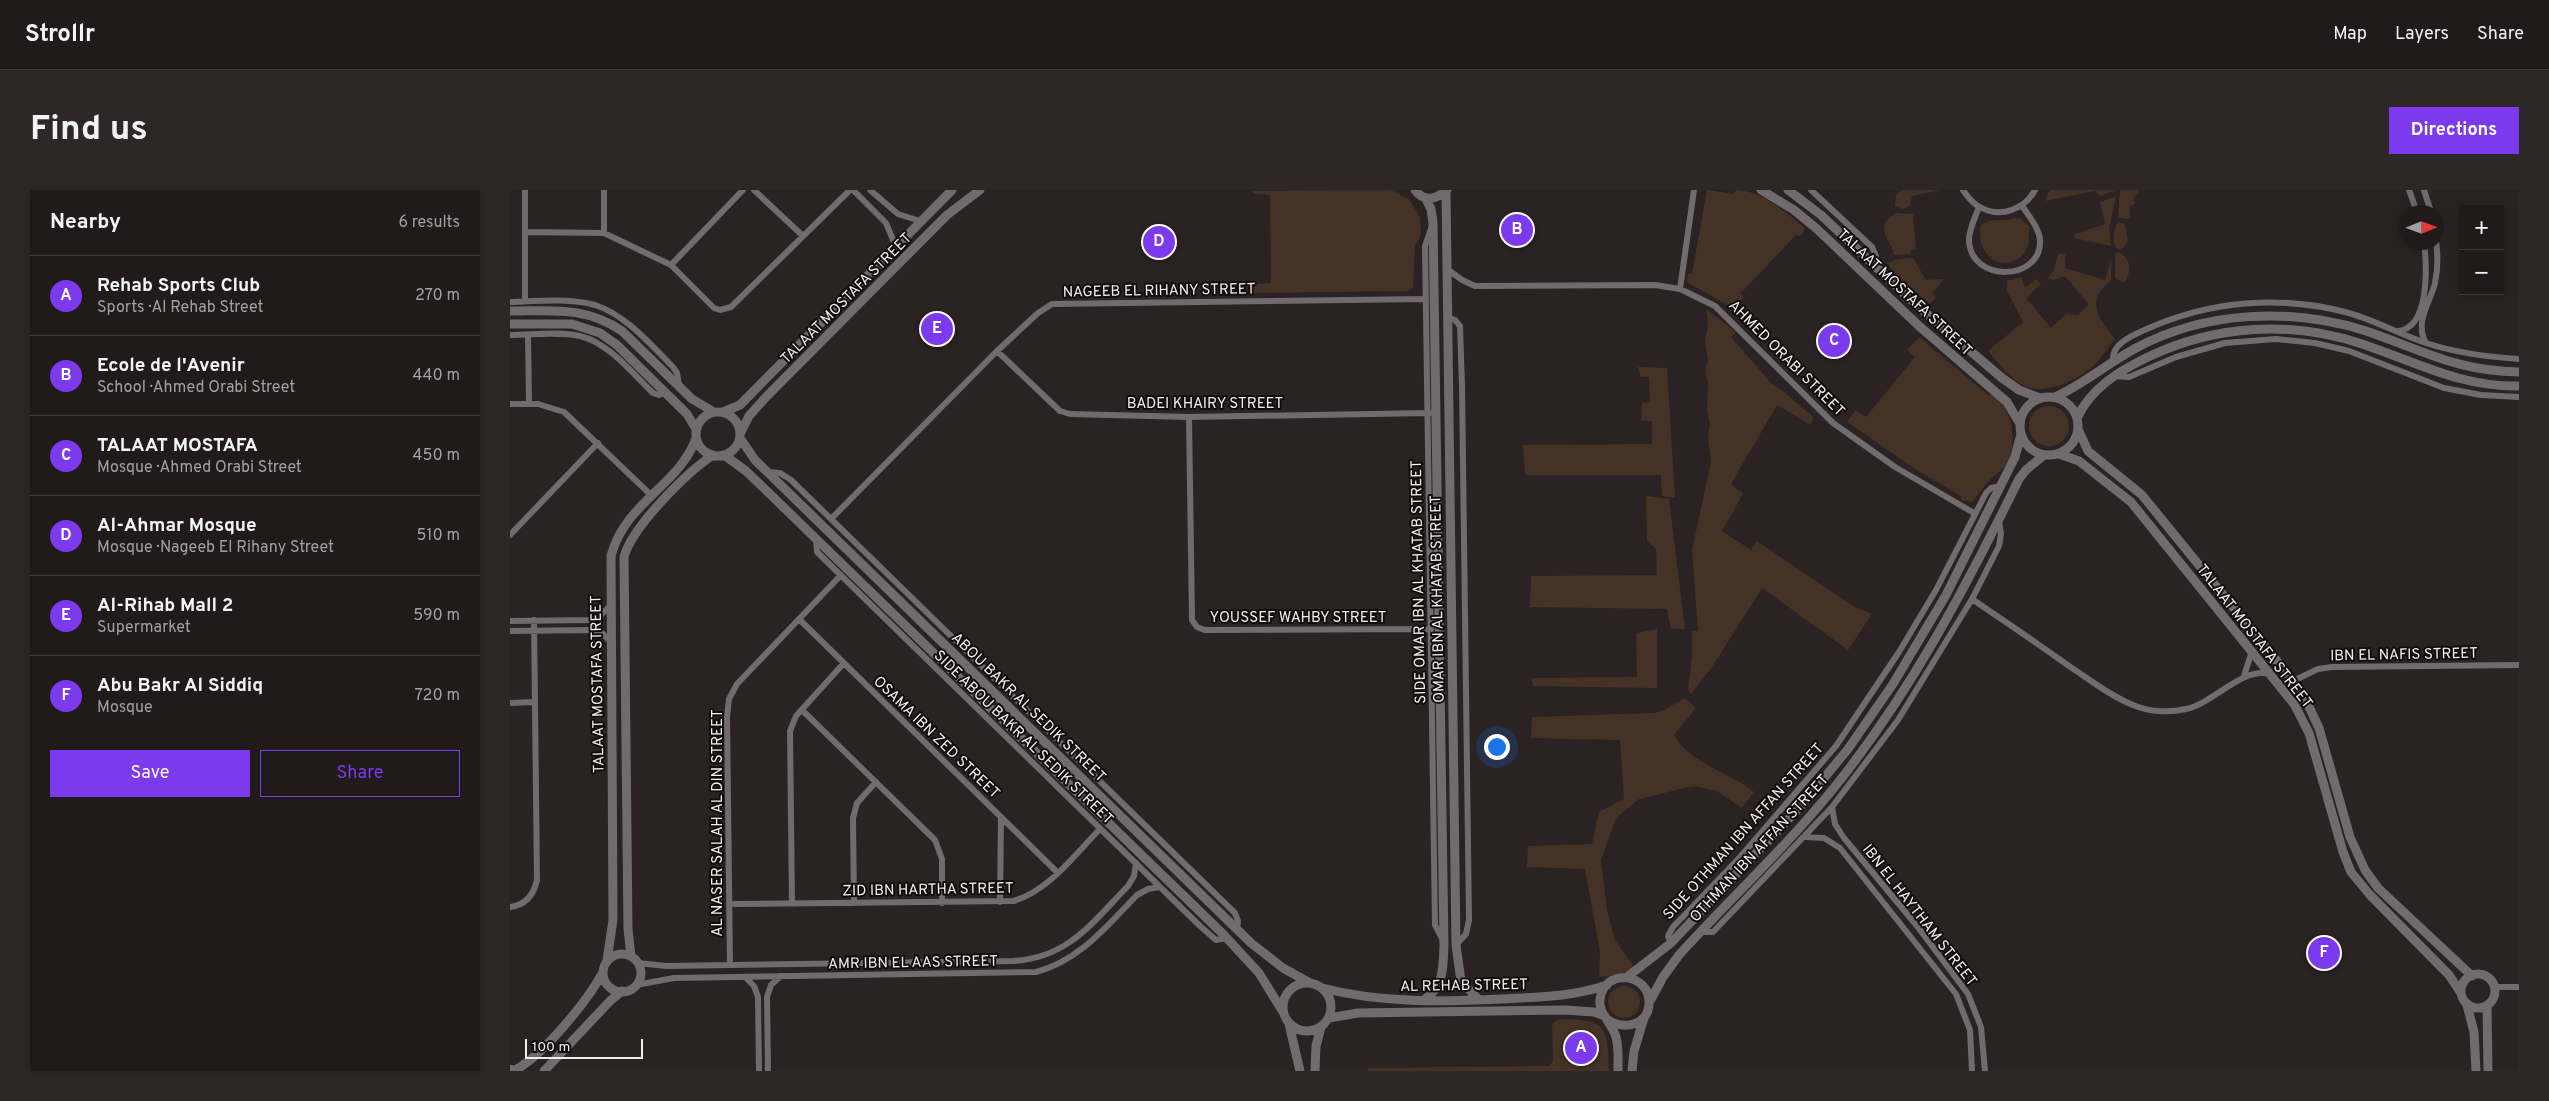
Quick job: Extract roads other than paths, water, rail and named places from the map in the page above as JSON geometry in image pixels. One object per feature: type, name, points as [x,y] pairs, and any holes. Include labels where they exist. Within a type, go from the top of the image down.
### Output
[{"type":"street","points":[[525,190],[525,301]]},
{"type":"street","points":[[604,190],[604,233]]},
{"type":"street","points":[[671,265],[743,190]]},
{"type":"street","points":[[754,190],[803,236]]},
{"type":"street","points":[[525,232],[604,233],[671,265],[714,308],[726,310],[851,190],[886,223],[896,247]]},
{"type":"street","points":[[870,190],[898,214],[920,221]]},
{"type":"street","name":"TALAAT MOSTAFA STREET","points":[[719,412],[740,405],[952,190]]},
{"type":"street","name":"TALAAT MOSTAFA STREET","points":[[740,436],[749,416],[766,397],[947,214],[980,190]]},
{"type":"street","points":[[1415,190],[1426,199],[1435,198],[1446,190]]},
{"type":"street","name":"OMAR IBN AL KHATAB STREET","points":[[1446,190],[1456,945],[1461,981],[1479,1000]]},
{"type":"street","points":[[1680,289],[1694,190]]},
{"type":"street","name":"TALAAT MOSTAFA STREET","points":[[1761,190],[1794,210],[1817,229],[1921,328],[2007,402],[2020,424]]},
{"type":"street","name":"TALAAT MOSTAFA STREET","points":[[1788,190],[1821,214],[1874,266],[2002,378],[2019,390],[2040,398]]},
{"type":"street","points":[[1811,190],[1872,247],[1876,256],[1874,266]]},
{"type":"street","points":[[1963,190],[1979,207],[2001,211],[2022,206],[2035,190]]},
{"type":"street","points":[[2409,190],[2414,205]]},
{"type":"street","points":[[2424,190],[2429,205]]},
{"type":"street","name":"OMAR IBN AL KHATAB STREET","points":[[1424,1000],[1439,986],[1443,975],[1444,940],[1439,576],[1432,413],[1433,223],[1431,209],[1426,199]]},
{"type":"street","points":[[1979,207],[1970,231],[1969,247],[1976,262],[1984,267],[2001,272],[2010,272],[2027,266],[2038,253],[2038,232],[2022,206]]},
{"type":"street","name":"SIDE OMAR IBN AL KHATAB STREET","points":[[1433,223],[1425,246],[1432,413],[1431,629],[1435,925],[1444,940]]},
{"type":"street","points":[[2397,331],[2412,326],[2418,315],[2426,272],[2425,250]]},
{"type":"street","points":[[2426,343],[2421,324],[2436,278],[2436,250]]},
{"type":"street","name":"AHMED ORABI STREET","points":[[1446,269],[1475,286],[1655,285],[1680,289],[1700,297],[1724,313],[1833,423],[1895,467],[1974,513]]},
{"type":"street","name":"NAGEEB EL RIHANY STREET","points":[[831,520],[997,351],[1038,313],[1052,304],[1426,299]]},
{"type":"street","points":[[510,302],[586,303],[614,314],[673,367],[677,373],[679,386]]},
{"type":"street","points":[[2113,362],[2112,356],[2117,346],[2163,322],[2203,310],[2248,303],[2292,303],[2328,308],[2363,318],[2426,343],[2470,354],[2519,359]]},
{"type":"street","points":[[510,311],[573,311],[594,315],[608,322],[622,331],[697,404],[719,412],[737,422],[740,436],[735,449],[724,455],[713,455],[704,451],[687,414],[617,345],[590,328],[562,323],[510,324]]},
{"type":"street","points":[[2055,397],[2069,405],[2077,418],[2078,429],[2075,439],[2068,448],[2059,454],[2044,455],[2029,448],[2021,434],[2020,424],[2026,408],[2040,398],[2055,397],[2077,387],[2113,362],[2158,338],[2198,325],[2251,316],[2307,318],[2364,331],[2456,364],[2479,369],[2519,372]]},
{"type":"street","points":[[1447,318],[1455,320],[1460,326],[1462,386],[1469,920],[1466,934],[1456,945]]},
{"type":"street","points":[[2077,418],[2087,400],[2113,376],[2156,353],[2231,331],[2274,328],[2340,338],[2436,374],[2462,380],[2519,386]]},
{"type":"street","points":[[510,335],[568,334],[593,340],[614,355],[653,393],[659,395],[665,392]]},
{"type":"street","points":[[528,335],[529,403]]},
{"type":"street","points":[[2113,376],[2129,377],[2176,357],[2225,343],[2276,339],[2303,341],[2349,351],[2444,388],[2481,395],[2519,397]]},
{"type":"street","name":"BADEI KHAIRY STREET","points":[[997,351],[1060,411],[1075,414],[1190,417],[1432,413]]},
{"type":"street","points":[[510,404],[529,403],[547,405],[564,412],[651,495]]},
{"type":"street","points":[[696,433],[703,418],[719,412]]},
{"type":"street","name":"YOUSSEF WAHBY STREET","points":[[1190,417],[1192,620],[1197,627],[1204,630],[1268,631],[1431,629]]},
{"type":"street","name":"TALAAT MOSTAFA STREET","points":[[2078,429],[2088,451],[2142,495],[2293,681],[2311,708],[2319,728],[2350,837],[2365,870],[2378,888],[2472,976]]},
{"type":"street","name":"TALAAT MOSTAFA STREET","points":[[607,960],[613,920],[609,570],[614,542],[630,517],[684,461],[696,433]]},
{"type":"street","name":"OTHMAN IBN AFFAN STREET","points":[[1627,977],[1671,943],[1801,806],[1848,749],[1904,668],[1946,595],[2015,457],[2021,434]]},
{"type":"street","name":"ABOU BAKR AL SEDIK STREET","points":[[740,436],[749,454],[767,472],[1237,930],[1273,961],[1310,983]]},
{"type":"street","points":[[510,535],[598,443]]},
{"type":"street","name":"TALAAT MOSTAFA STREET","points":[[2059,454],[2079,461],[2131,502],[2253,649],[2294,704],[2309,733],[2343,852],[2351,872],[2370,895],[2449,975],[2461,993]]},
{"type":"street","name":"TALAAT MOSTAFA STREET","points":[[631,956],[628,929],[624,557],[627,546],[639,527],[694,470],[713,455]]},
{"type":"street","name":"ABOU BAKR AL SEDIK STREET","points":[[724,455],[746,471],[916,634],[1227,938],[1259,973],[1282,1012]]},
{"type":"street","name":"OTHMAN IBN AFFAN STREET","points":[[1649,1003],[1671,966],[1700,932],[1812,815],[1851,767],[1896,703],[1951,612],[2019,479],[2026,470],[2044,455]]},
{"type":"street","name":"SIDE ABOU BAKR AL SEDIK STREET","points":[[767,472],[786,476],[1235,913],[1238,921],[1237,930]]},
{"type":"street","name":"SIDE OTHMAN IBN AFFAN STREET","points":[[1671,943],[1668,936],[1673,927],[1741,856],[1836,746],[1858,715],[1936,590],[1974,513],[1988,490],[2001,486]]},
{"type":"street","points":[[1700,932],[1713,932],[1806,837],[1832,807],[1898,720],[1972,599],[1999,546],[2001,534],[1999,521]]},
{"type":"street","name":"SIDE ABOU BAKR AL SEDIK STREET","points":[[816,538],[817,552],[1100,829],[1213,938],[1220,941],[1227,938]]},
{"type":"street","name":"AL NASER SALAH AL DIN STREET","points":[[730,965],[727,717],[729,700],[737,684],[841,575]]},
{"type":"street","points":[[1439,576],[1451,576]]},
{"type":"street","points":[[1972,599],[2088,678],[2135,706],[2161,711],[2185,710],[2207,701],[2244,676],[2258,672],[2272,675]]},
{"type":"street","points":[[510,620],[590,620],[601,615],[610,607]]},
{"type":"street","name":"OSAMA IBN ZED STREET","points":[[799,619],[1057,872]]},
{"type":"street","points":[[510,907],[527,900],[537,880],[534,620]]},
{"type":"street","points":[[916,634],[925,624]]},
{"type":"street","points":[[510,631],[592,630],[602,633],[610,641]]},
{"type":"street","points":[[2244,676],[2253,649]]},
{"type":"street","points":[[792,904],[790,740],[793,724],[802,710],[844,663]]},
{"type":"street","name":"IBN EL NAFIS STREET","points":[[2293,681],[2318,669],[2332,667],[2519,665]]},
{"type":"street","points":[[510,703],[535,702]]},
{"type":"street","points":[[802,710],[939,846],[942,859],[942,903]]},
{"type":"street","points":[[854,904],[853,818],[857,803],[876,782]]},
{"type":"street","points":[[1801,806],[1812,815]]},
{"type":"street","name":"IBN EL HAYTHAM STREET","points":[[1832,807],[1835,824],[1844,838],[1912,921],[1968,994],[1981,1027],[1985,1071]]},
{"type":"street","points":[[1000,902],[1001,817]]},
{"type":"street","name":"ZID IBN HARTHA STREET","points":[[729,904],[1000,902],[1023,898],[1033,894],[1100,829]]},
{"type":"street","name":"IBN EL HAYTHAM STREET","points":[[1806,837],[1824,838],[1840,848],[1956,994],[1970,1030],[1972,1071]]},
{"type":"street","name":"AMR IBN EL AAS STREET","points":[[638,963],[666,966],[1013,961],[1039,958],[1051,954],[1074,941],[1128,886],[1134,876],[1136,864]]},
{"type":"street","name":"AMR IBN EL AAS STREET","points":[[636,985],[674,978],[1013,974],[1047,970],[1077,954],[1142,892],[1160,887]]},
{"type":"street","points":[[514,1069],[531,1060],[576,1009],[603,972],[607,960],[618,954],[631,956],[638,963],[640,974],[636,985],[622,991],[610,1000],[544,1071]]},
{"type":"street","points":[[858,963],[861,969],[859,975]]},
{"type":"street","points":[[875,963],[872,969],[875,975]]},
{"type":"street","points":[[603,972],[604,978],[611,988],[622,991]]},
{"type":"street","points":[[2467,1004],[2480,1008],[2487,1006],[2493,998],[2494,988],[2488,978],[2483,975],[2472,976],[2464,982],[2461,993],[2467,1004],[2474,1032],[2476,1071]]},
{"type":"street","points":[[768,1071],[767,997],[771,985],[781,976]]},
{"type":"street","points":[[745,977],[754,986],[758,997],[759,1071]]},
{"type":"street","points":[[1618,1071],[1616,1038],[1601,1010],[1600,997],[1607,985],[1620,977],[1627,977],[1641,983],[1648,996],[1649,1003],[1634,1051],[1632,1071]]},
{"type":"street","points":[[1300,1071],[1289,1024],[1282,1012],[1286,994],[1292,987],[1310,983],[1322,988],[1331,1005],[1328,1018],[1321,1027],[1316,1046],[1315,1071]]},
{"type":"street","name":"AL REHAB STREET","points":[[1322,988],[1378,999],[1479,1000],[1559,996],[1607,985]]},
{"type":"street","points":[[2494,988],[2519,987]]},
{"type":"street","points":[[2487,1006],[2488,1071]]},
{"type":"street","name":"AL REHAB STREET","points":[[1328,1018],[1358,1013],[1565,1010],[1594,1012],[1606,1018]]},
{"type":"street","points":[[1606,1018],[1614,1024],[1627,1026],[1644,1016]]},
{"type":"street","points":[[1289,1024],[1300,1031],[1308,1032],[1321,1027]]},
{"type":"place","name":"Ecole de l'Avenir","points":[[1517,230]]},
{"type":"place","name":"Al-Ahmar Mosque","points":[[1159,242]]},
{"type":"place","name":"Al-Rihab Mall 2","points":[[937,329]]},
{"type":"place","name":"TALAAT MOSTAFA","points":[[1834,341]]},
{"type":"place","name":"Abu Bakr Al Siddiq","points":[[2324,953]]},
{"type":"place","name":"Rehab Sports Club","points":[[1581,1048]]}]
